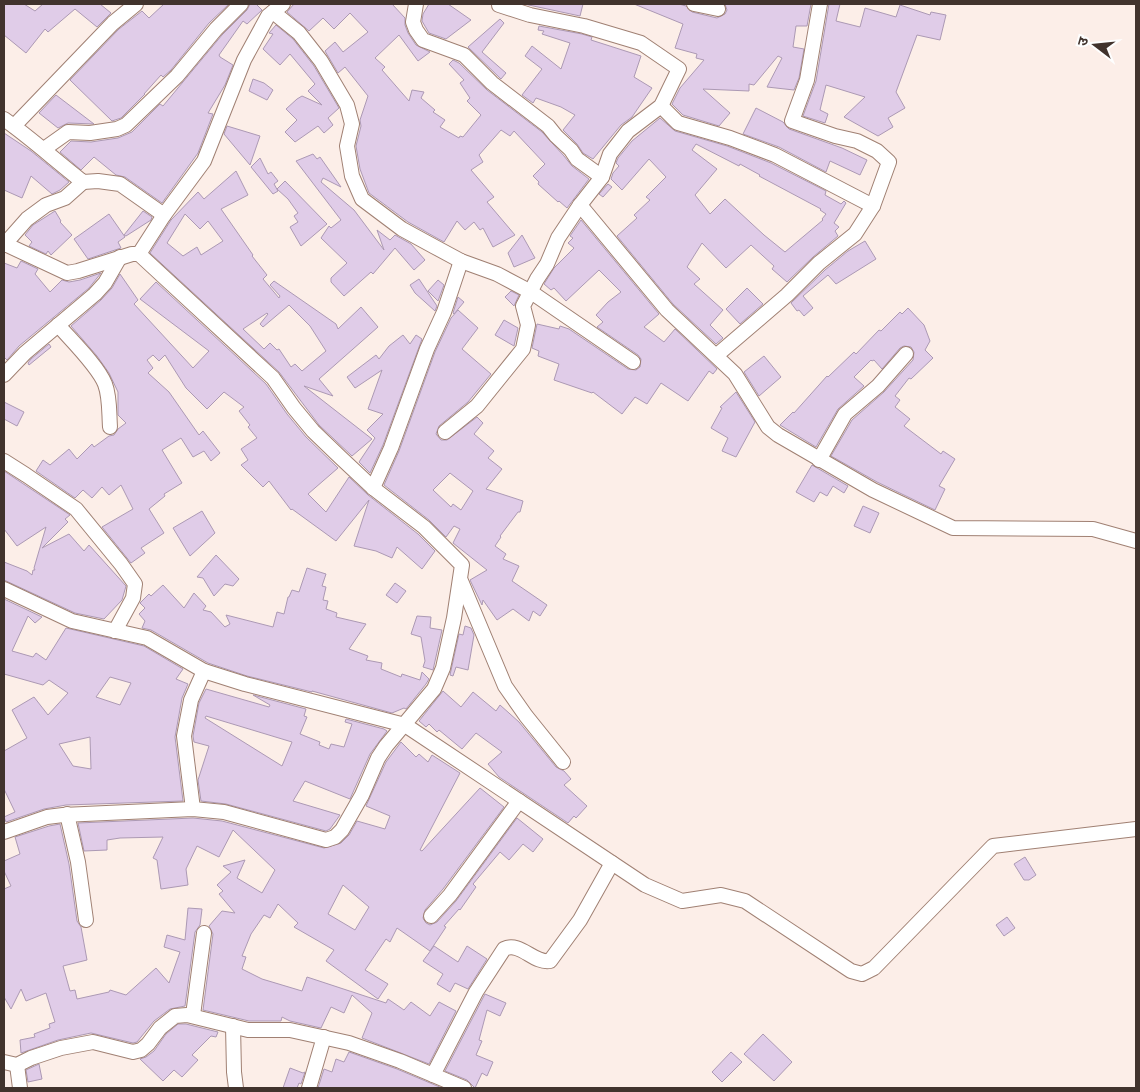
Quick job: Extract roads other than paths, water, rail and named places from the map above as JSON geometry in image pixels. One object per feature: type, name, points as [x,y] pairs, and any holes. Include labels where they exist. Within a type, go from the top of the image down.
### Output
[{"type":"street","points":[[83,182],[9,123],[136,4]]},
{"type":"street","points":[[44,149],[68,132],[90,133],[117,129],[126,125],[176,76],[216,29],[241,4]]},
{"type":"street","points":[[416,4],[413,22],[423,40],[464,55],[492,83],[548,126],[577,159],[602,177]]},
{"type":"street","points":[[445,432],[477,406],[523,349],[528,325],[523,306],[547,264],[558,238],[580,204],[602,177],[610,154],[628,131],[661,106],[679,69],[641,43],[584,26],[530,15],[500,4]]},
{"type":"street","points":[[694,4],[718,9]]},
{"type":"street","points":[[717,355],[788,295],[819,263],[855,234],[873,206],[889,162],[877,151],[857,141],[792,122],[807,80],[820,4]]},
{"type":"street","points":[[139,254],[164,215],[204,161],[244,60],[268,16],[279,6],[321,62],[347,105],[352,124],[347,146],[352,176],[362,199],[402,229],[461,261],[497,274],[530,292],[633,362]]},
{"type":"street","points":[[661,106],[678,123],[730,138],[775,155],[873,206]]},
{"type":"street","points":[[4,832],[47,817],[67,814],[193,809],[224,812],[330,840],[342,830],[362,795],[378,758],[386,746],[434,689],[440,677],[454,618],[462,565],[424,527],[373,488],[313,431],[273,378],[139,254],[132,254],[66,273],[4,245],[27,219],[46,205],[65,198],[83,182],[98,180],[120,184],[164,215]]},
{"type":"street","points":[[580,204],[668,310],[735,374],[768,427],[819,460],[873,490],[953,528],[1093,530],[1136,541]]},
{"type":"street","points":[[4,375],[25,353],[95,294],[105,283],[120,258]]},
{"type":"street","points":[[373,488],[391,448],[444,312],[461,261]]},
{"type":"street","points":[[58,326],[93,366],[105,383],[109,399],[110,427]]},
{"type":"street","points":[[819,460],[845,414],[878,386],[906,354]]},
{"type":"street","points":[[4,461],[76,509],[136,584],[132,598],[115,631]]},
{"type":"street","points":[[461,579],[504,686],[563,762]]},
{"type":"street","points":[[4,589],[72,621],[147,638],[204,671],[246,684],[405,725],[645,885],[682,901],[721,895],[745,902],[851,971],[862,974],[874,968],[993,846],[1136,829]]},
{"type":"street","points":[[193,809],[184,736],[191,700],[204,671]]},
{"type":"street","points":[[431,916],[450,895],[519,801]]},
{"type":"street","points":[[67,814],[78,862],[86,920]]},
{"type":"street","points":[[433,1075],[476,992],[504,949],[514,947],[542,962],[550,961],[580,920],[612,863]]},
{"type":"street","points":[[193,1015],[204,933]]},
{"type":"street","points":[[20,1088],[10,1063],[61,1048],[93,1042],[133,1052],[141,1050],[160,1028],[175,1016],[193,1015],[255,1031],[290,1030],[348,1043],[400,1061],[464,1088]]},
{"type":"street","points":[[233,1026],[236,1088]]},
{"type":"street","points":[[309,1088],[324,1037]]}]
